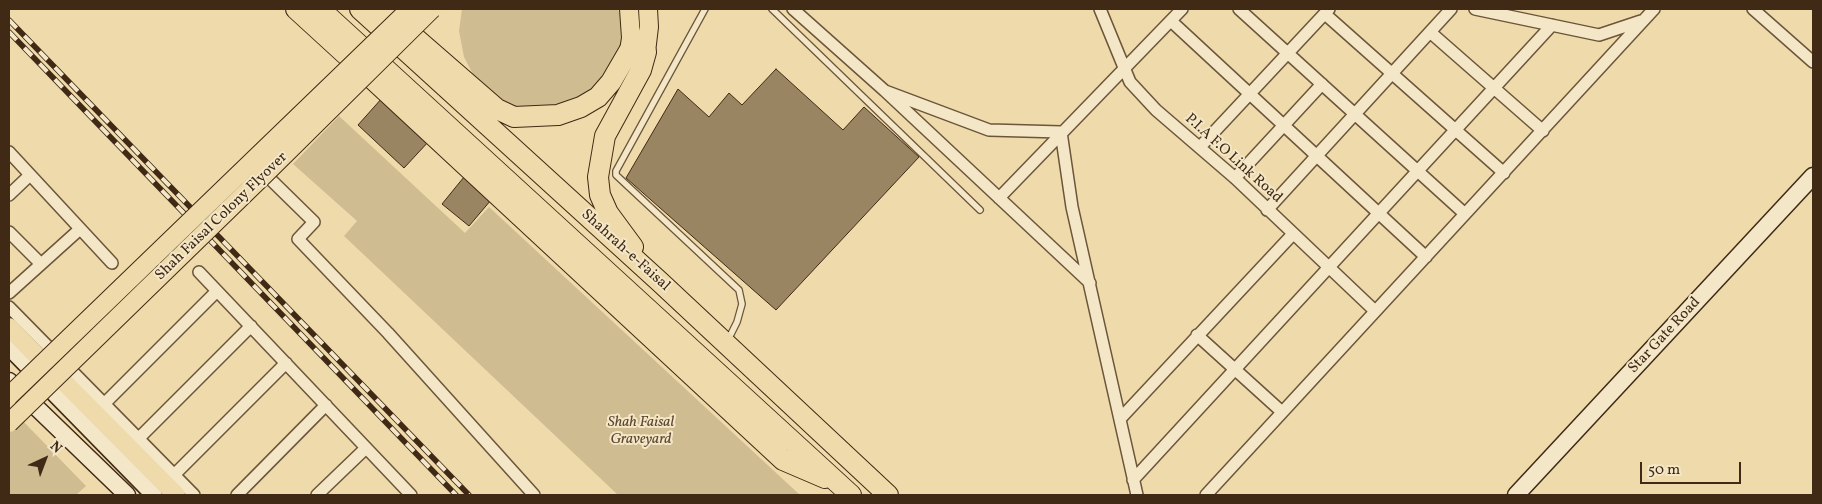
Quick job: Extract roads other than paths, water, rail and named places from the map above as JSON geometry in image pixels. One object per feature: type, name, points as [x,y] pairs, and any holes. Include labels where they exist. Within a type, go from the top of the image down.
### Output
[{"type":"highway","points":[[296,9],[782,460],[844,489]]},
{"type":"highway","name":"Shahrah-e-Faisal","points":[[320,9],[844,489]]},
{"type":"highway","name":"Shahrah-e-Faisal","points":[[360,9],[660,282],[888,495]]},
{"type":"highway","points":[[382,9],[497,109],[514,117],[558,115],[582,107],[598,96],[638,51]]},
{"type":"highway","points":[[638,51],[641,70],[605,136],[598,177],[600,195],[608,213],[660,282]]},
{"type":"main road","name":"Shah Faisal Colony Flyover","points":[[9,423],[266,174],[361,69],[410,9]]},
{"type":"main road","name":"Shah Faisal Colony Flyover","points":[[9,396],[43,362],[361,69],[432,9]]},
{"type":"main road","points":[[629,9],[631,38],[638,51]]},
{"type":"main road","points":[[638,51],[649,27],[648,9]]},
{"type":"main road","points":[[9,327],[43,362]]},
{"type":"main road","points":[[57,375],[176,495]]},
{"type":"street","points":[[793,9],[885,91],[1090,283]]},
{"type":"street","name":"P.I.A F.O Link Road","points":[[1100,9],[1130,82],[1156,110],[1235,178],[1292,235],[1375,311]]},
{"type":"street","points":[[999,198],[1182,9]]},
{"type":"street","points":[[1238,9],[1465,214]]},
{"type":"street","points":[[1267,210],[1452,9]]},
{"type":"street","points":[[1476,9],[1599,35],[1644,20]]},
{"type":"street","points":[[1206,495],[1654,9]]},
{"type":"street","points":[[1754,9],[1813,62]]},
{"type":"street","points":[[1200,147],[1327,11],[1392,74],[1504,173]]},
{"type":"street","points":[[1170,21],[1426,257]]},
{"type":"street","points":[[1133,480],[1552,25]]},
{"type":"street","points":[[1430,32],[1543,131]]},
{"type":"street","points":[[1235,178],[1322,84]]},
{"type":"street","points":[[885,91],[989,130],[1062,132]]},
{"type":"street","points":[[1062,132],[1072,207],[1137,495]]},
{"type":"street","points":[[9,152],[112,262]]},
{"type":"street","points":[[266,174],[314,222],[298,238],[388,333],[534,495]]},
{"type":"street","points":[[9,195],[30,175]]},
{"type":"street","name":"Star Gate Road","points":[[1516,495],[1813,176]]},
{"type":"street","points":[[9,293],[80,229]]},
{"type":"street","points":[[9,232],[41,264]]},
{"type":"street","points":[[1120,419],[1292,235]]},
{"type":"street","points":[[199,272],[408,494]]},
{"type":"street","points":[[104,404],[217,291]]},
{"type":"street","points":[[9,307],[194,495]]},
{"type":"street","points":[[138,439],[251,326]]},
{"type":"street","points":[[1197,335],[1282,412]]},
{"type":"street","points":[[9,347],[154,495]]},
{"type":"street","points":[[174,475],[286,363]]},
{"type":"street","points":[[9,381],[127,495]]},
{"type":"street","points":[[237,495],[326,405]]},
{"type":"street","points":[[317,495],[366,448]]},
{"type":"lane","points":[[705,9],[616,171],[616,175],[739,290],[742,304],[737,322],[726,344]]},
{"type":"lane","points":[[772,9],[980,210]]},
{"type":"railway","points":[[9,20],[469,495]]},
{"type":"railway","points":[[9,32],[456,495]]},
{"type":"park label","name":"Shah Faisal Graveyard","points":[[641,432]]}]
